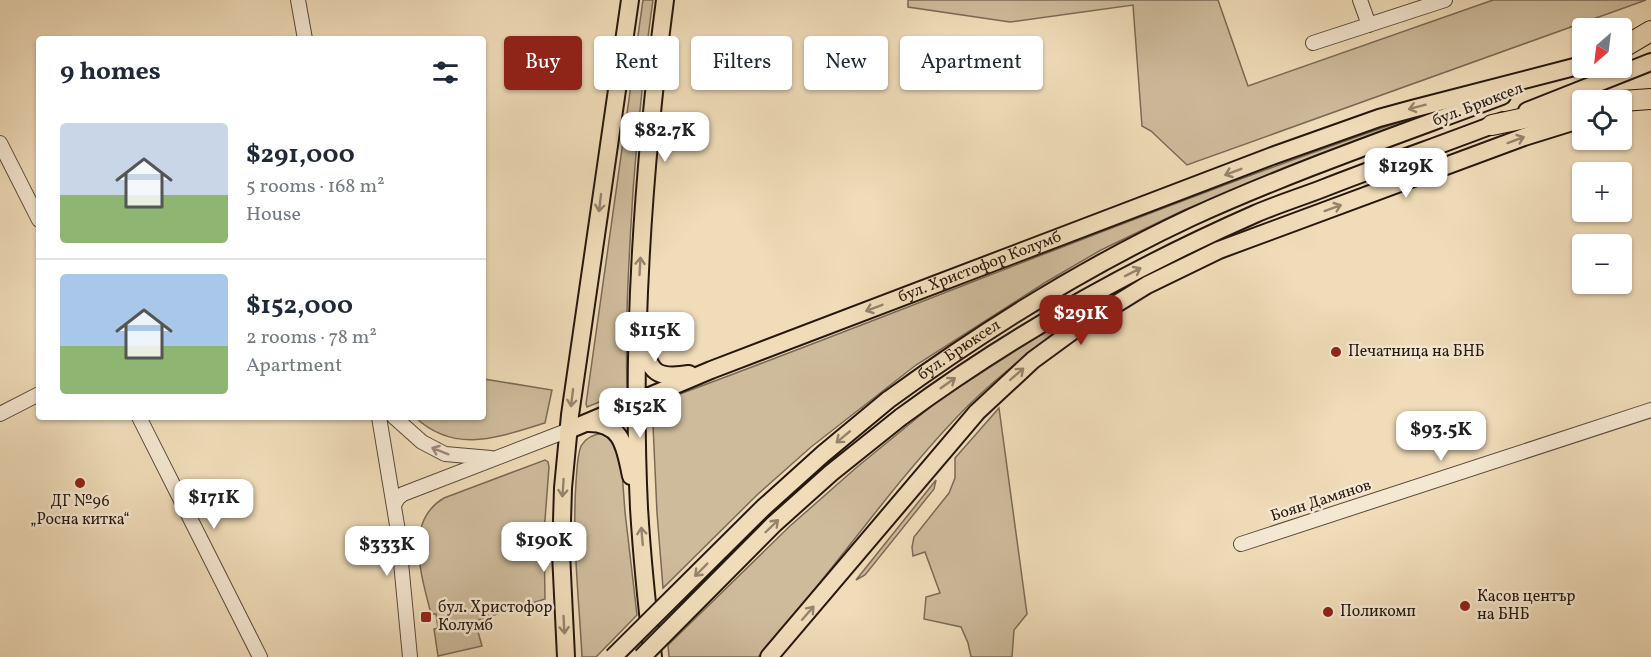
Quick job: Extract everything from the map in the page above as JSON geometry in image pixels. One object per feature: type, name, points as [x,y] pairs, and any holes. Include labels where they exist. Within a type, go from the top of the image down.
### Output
[{"type":"highway","points":[[1632,43],[1651,31]]},
{"type":"highway","points":[[1632,101],[1651,100]]},
{"type":"highway","points":[[1492,125],[1572,107]]},
{"type":"main road","points":[[566,657],[561,553],[563,489],[576,367],[630,0]]},
{"type":"main road","points":[[653,657],[639,509],[638,325],[643,213],[658,50],[665,0]]},
{"type":"main road","points":[[1632,47],[1651,40]]},
{"type":"main road","points":[[769,657],[977,412],[1033,360],[1074,330],[1147,285],[1219,250],[1361,174],[1651,62]]},
{"type":"main road","name":"бул. Христофор Колумб","points":[[569,430],[711,370],[1272,156],[1412,108],[1572,69]]},
{"type":"main road","name":"бул. Брюксел","points":[[613,657],[763,508],[823,454],[888,400],[967,343],[1027,306],[1096,266],[1193,217],[1290,175],[1572,70]]},
{"type":"main road","points":[[1632,105],[1651,100]]},
{"type":"main road","points":[[1219,250],[1524,137],[1572,122]]},
{"type":"main road","name":"бул. Брюксел","points":[[642,657],[774,524],[831,473],[945,384],[999,348],[1125,276],[1258,213],[1361,174]]},
{"type":"main road","points":[[638,325],[647,360],[657,373],[673,375],[711,370]]},
{"type":"main road","points":[[586,423],[608,426],[623,442],[639,509]]},
{"type":"street","points":[[298,0],[304,36]]},
{"type":"street","points":[[1360,0],[1369,25]]},
{"type":"street","points":[[1312,43],[1445,0]]},
{"type":"street","points":[[0,142],[36,214]]},
{"type":"street","points":[[0,414],[36,396]]},
{"type":"street","name":"Боян Дамянов","points":[[1241,544],[1651,410]]},
{"type":"street","points":[[145,420],[260,657]]},
{"type":"street","points":[[380,420],[394,505],[410,657]]},
{"type":"street","points":[[397,420],[422,442],[445,454],[496,458]]},
{"type":"street","name":"бул. Христофор Колумб","points":[[394,505],[403,494],[569,430]]},
{"type":"shaded area","points":[[643,0],[653,0],[648,36],[638,36]]},
{"type":"shaded area","points":[[908,0],[1218,0],[1248,86],[1493,0],[1646,0],[1596,18],[1572,18],[1572,27],[1187,165],[1151,131],[1142,126],[1133,5],[1010,22],[908,7]]},
{"type":"shaded area","points":[[630,90],[643,90],[629,264],[627,388],[624,392],[587,407]]},
{"type":"shaded area","points":[[1432,112],[1184,210],[1101,250],[1046,282],[916,365],[811,447],[758,494],[663,588],[653,420],[655,410],[669,398],[1229,183]]},
{"type":"shaded area","points":[[1104,297],[990,385],[956,418],[905,476],[758,657],[669,657],[668,645],[790,526],[857,467],[939,400]]},
{"type":"shaded area","points":[[486,379],[552,390],[545,423],[478,440],[446,436],[430,429],[419,420],[486,420]]},
{"type":"shaded area","points":[[999,408],[1027,614],[1014,630],[1012,657],[971,657],[961,627],[924,619],[926,597],[940,593],[925,552],[913,556],[912,547],[914,537],[949,493],[955,478],[955,458]]},
{"type":"shaded area","points":[[604,433],[613,437],[621,458],[637,615],[596,657],[582,657],[575,548],[577,464],[581,446],[585,440]]},
{"type":"shaded area","points":[[545,460],[549,467],[544,533],[545,599],[475,621],[482,646],[438,656],[434,629],[438,628],[436,614],[431,614],[420,567],[419,535],[423,521],[431,508],[444,498]]},
{"type":"shaded area","points":[[936,480],[934,489],[865,575],[856,580]]},
{"type":"place","name":"Печатница на БНБ","points":[[1336,352]]},
{"type":"place","name":"ДГ №96 „Росна китка“","points":[[80,483]]},
{"type":"place","name":"Касов център на БНБ","points":[[1465,606]]},
{"type":"place","name":"Поликомп","points":[[1328,612]]},
{"type":"place","name":"бул. Христофор Колумб","points":[[426,617]]}]
